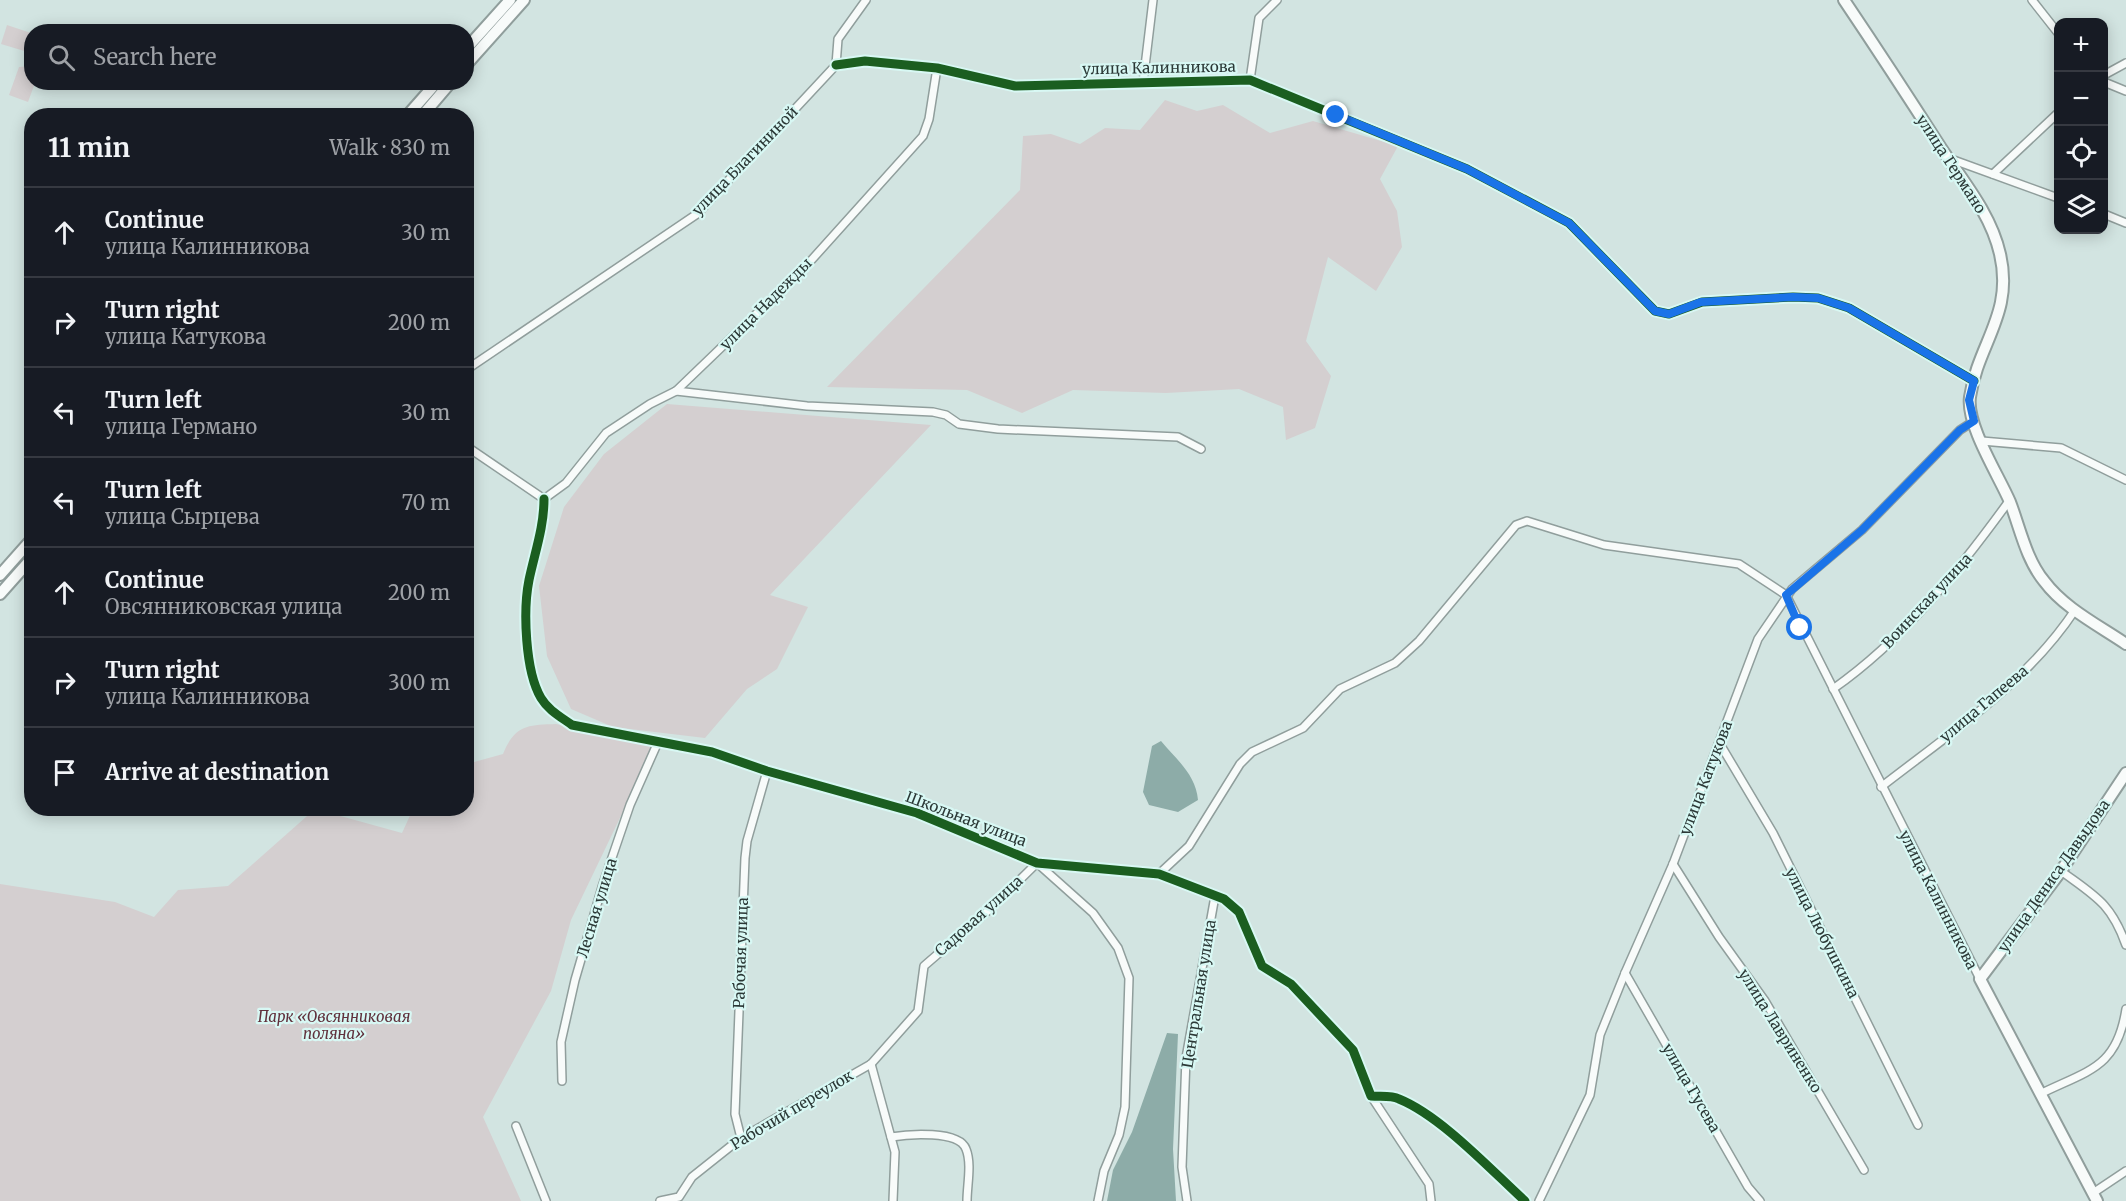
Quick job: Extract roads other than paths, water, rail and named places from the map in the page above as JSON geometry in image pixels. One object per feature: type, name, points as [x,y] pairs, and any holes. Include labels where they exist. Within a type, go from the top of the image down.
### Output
[{"type":"main road","points":[[474,40],[510,0]]},
{"type":"main road","points":[[474,56],[524,0]]},
{"type":"main road","name":"улица Германо","points":[[1844,0],[1948,158],[1989,225],[2000,252],[2005,278],[2002,305],[1969,400],[1974,421],[2009,501],[2032,562],[2043,581],[2075,610],[2126,644]]},
{"type":"main road","points":[[414,108],[430,90]]},
{"type":"main road","points":[[429,108],[444,90]]},
{"type":"main road","points":[[0,575],[24,548]]},
{"type":"main road","points":[[1,589],[24,566]]},
{"type":"main road","name":"улица Дениса Давыдова","points":[[1980,979],[2061,871],[2126,773]]},
{"type":"main road","name":"улица Калинникова","points":[[1980,979],[2095,1197]]},
{"type":"street","points":[[836,65],[838,39],[866,0]]},
{"type":"street","points":[[1143,83],[1154,0]]},
{"type":"street","points":[[1250,80],[1259,18],[1278,0]]},
{"type":"street","points":[[2032,0],[2054,28]]},
{"type":"street","name":"улица Калинникова","points":[[836,65],[866,61],[937,68],[1015,86],[1250,80],[1467,169],[1569,223],[1655,311],[1669,314],[1701,302],[1793,297],[1818,298],[1849,308],[1896,338],[1974,381]]},
{"type":"street","points":[[2108,72],[2126,63]]},
{"type":"street","name":"улица Благининой","points":[[474,365],[697,214],[836,65]]},
{"type":"street","name":"улица Надежды","points":[[544,499],[566,483],[606,433],[650,404],[676,391],[807,265],[923,136],[937,68]]},
{"type":"street","points":[[2108,84],[2126,91]]},
{"type":"street","points":[[1993,174],[2054,116]]},
{"type":"street","points":[[1948,158],[2054,197]]},
{"type":"street","points":[[2108,216],[2126,223]]},
{"type":"street","points":[[676,391],[807,406],[933,412],[946,415],[959,424],[998,429],[1178,437],[1201,449]]},
{"type":"street","name":"улица Катукова","points":[[1539,1201],[1590,1095],[1600,1035],[1673,864],[1758,639],[1786,595],[1862,530],[1960,430],[1974,421]]},
{"type":"street","points":[[1982,441],[2061,448],[2126,480]]},
{"type":"street","points":[[474,451],[544,499]]},
{"type":"street","name":"Школьная улица","points":[[544,499],[544,520],[528,597],[529,652],[532,673],[541,698],[555,714],[572,725],[712,752],[767,771],[917,813],[1037,863],[1159,874],[1224,899],[1239,912],[1262,966],[1291,984],[1353,1050],[1371,1096],[1429,1184],[1431,1201]]},
{"type":"street","name":"Воинская улица","points":[[1833,689],[1869,664],[1961,567],[2009,501]]},
{"type":"street","points":[[1159,874],[1189,846],[1240,764],[1252,752],[1303,728],[1340,689],[1395,663],[1419,642],[1516,525],[1527,521],[1604,545],[1739,564],[1786,595]]},
{"type":"street","name":"улица Калинникова","points":[[1786,595],[1980,979]]},
{"type":"street","name":"улица Гапеева","points":[[1881,787],[1966,722],[2050,646],[2075,610]]},
{"type":"street","name":"Лесная улица","points":[[562,1081],[561,1042],[575,981],[603,884],[630,805],[658,742]]},
{"type":"street","name":"улица Любушкина","points":[[1720,744],[1773,833],[1918,1125]]},
{"type":"street","name":"Рабочая улица","points":[[741,1138],[735,1114],[745,858],[747,840],[767,771]]},
{"type":"street","points":[[1037,863],[1093,913],[1118,948],[1129,978],[1125,1107],[1119,1135],[1104,1171],[1098,1201]]},
{"type":"street","name":"Садовая улица","points":[[871,1064],[918,1011],[924,966],[990,909],[1037,863]]},
{"type":"street","name":"улица Лавриненко","points":[[1673,864],[1719,937],[1765,1001],[1864,1170]]},
{"type":"street","points":[[2061,871],[2104,902],[2118,923],[2126,945]]},
{"type":"street","name":"Центральная улица","points":[[1186,1201],[1182,1167],[1186,1058],[1215,896]]},
{"type":"street","name":"улица Гусева","points":[[1625,972],[1748,1187],[1760,1201]]},
{"type":"street","points":[[2040,1095],[2101,1064],[2113,1053],[2121,1034],[2126,1009]]},
{"type":"street","points":[[871,1064],[895,1152],[893,1201]]},
{"type":"street","name":"Рабочий переулок","points":[[660,1201],[679,1199],[692,1177],[741,1138],[871,1064]]},
{"type":"street","points":[[1371,1096],[1396,1097],[1412,1105],[1450,1134],[1525,1201]]},
{"type":"street","points":[[516,1126],[546,1201]]},
{"type":"street","points":[[891,1137],[935,1136],[956,1138],[963,1143],[967,1150],[968,1164],[967,1201]]},
{"type":"street","points":[[2095,1197],[2126,1171]]},
{"type":"water","points":[[1161,741],[1190,775],[1196,791],[1198,800],[1178,812],[1149,805],[1143,792],[1152,746]]},
{"type":"water","points":[[1167,1033],[1178,1034],[1173,1149],[1176,1201],[1107,1201],[1113,1170],[1132,1132]]},
{"type":"park label","name":"Парк «Овсянниковая поляна»","points":[[334,1026]]}]
